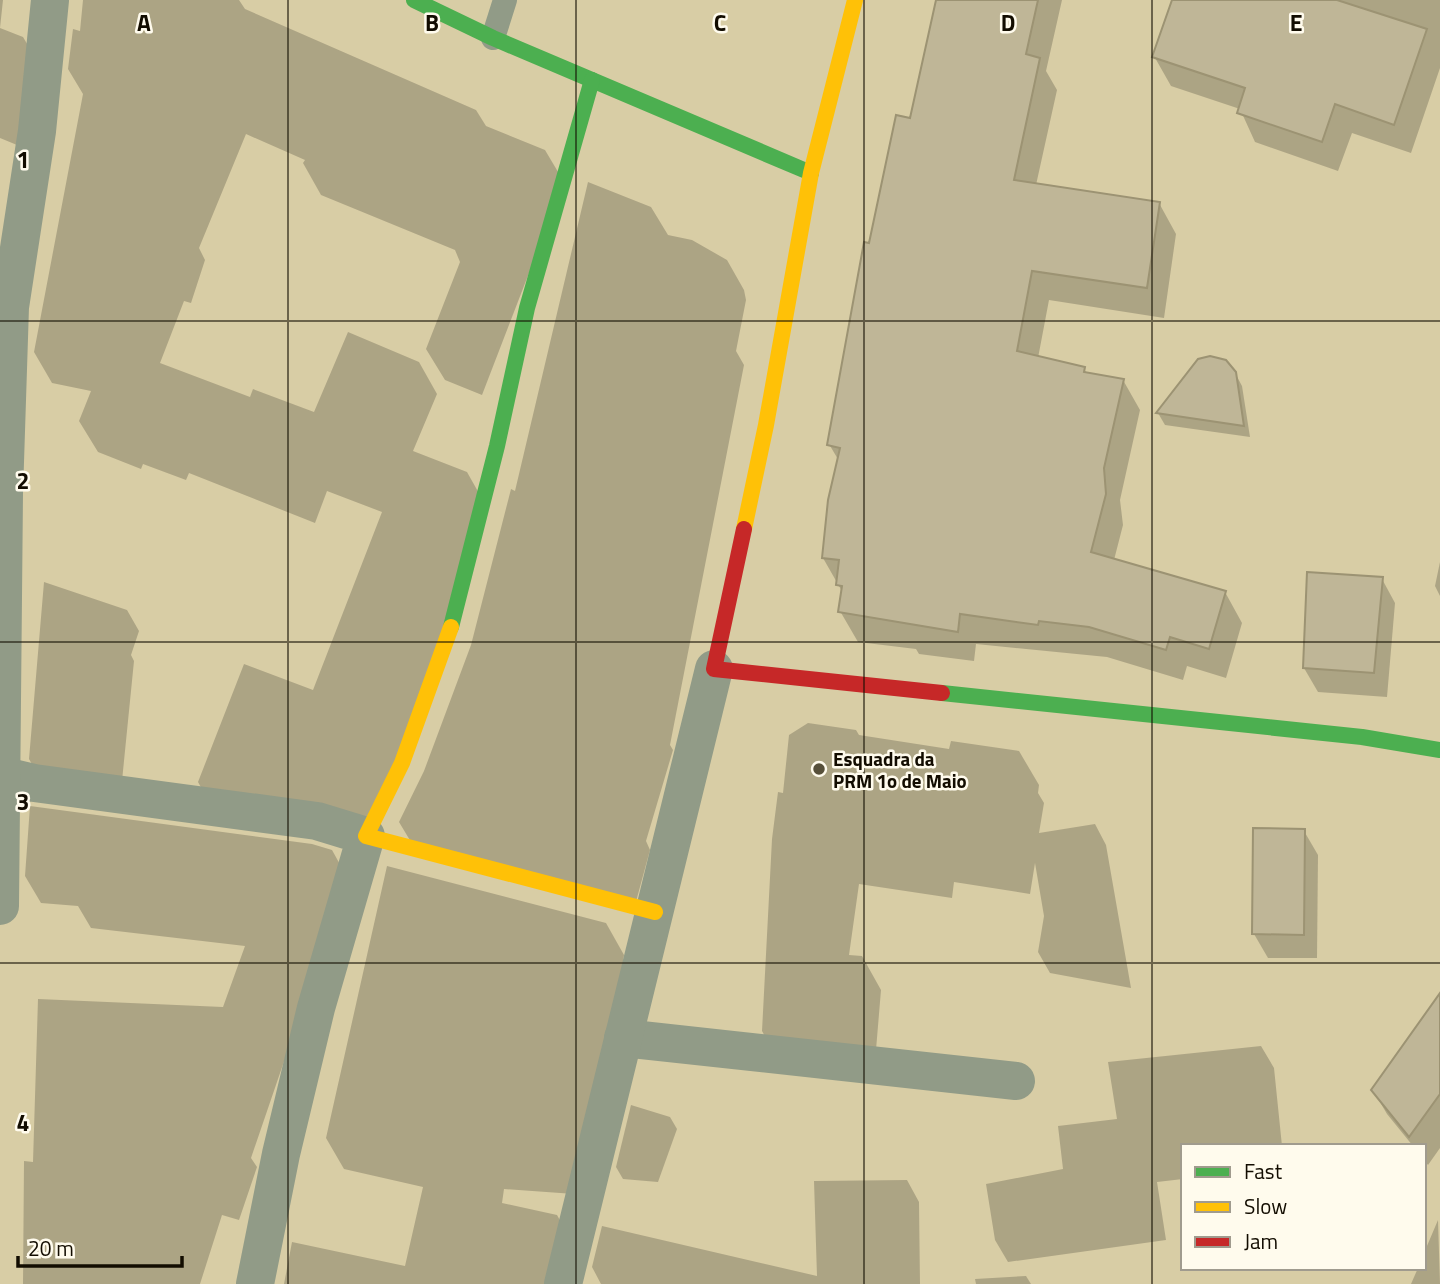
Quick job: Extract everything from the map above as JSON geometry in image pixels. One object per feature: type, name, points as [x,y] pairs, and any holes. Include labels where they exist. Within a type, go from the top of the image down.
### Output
[{"type":"street","points":[[0,906],[4,493],[10,307],[37,131],[50,0]]},
{"type":"street","points":[[414,0],[493,38],[811,173]]},
{"type":"street","points":[[563,1284],[714,669],[766,425],[811,173],[855,0]]},
{"type":"street","points":[[255,1284],[281,1154],[316,1007],[366,836],[402,763],[448,639],[497,446],[527,308],[593,80]]},
{"type":"street","points":[[714,669],[1362,737],[1440,750]]},
{"type":"street","points":[[1,775],[34,783],[317,821],[655,912]]},
{"type":"street","points":[[623,1038],[1016,1081]]},
{"type":"lane","points":[[493,38],[505,0]]},
{"type":"building","points":[[936,0],[1038,0],[1026,54],[1040,58],[1014,180],[1160,202],[1147,288],[1032,271],[1017,351],[1085,367],[1084,372],[1124,379],[1104,468],[1106,494],[1091,552],[1226,591],[1209,649],[1170,637],[1166,650],[1089,627],[1039,621],[1038,625],[960,614],[958,632],[838,612],[842,586],[836,585],[839,560],[822,558],[828,500],[840,448],[827,445],[864,242],[869,243],[896,115],[910,118]]},
{"type":"building","points":[[1172,0],[1337,0],[1427,29],[1394,125],[1335,104],[1322,142],[1237,113],[1245,88],[1152,57]]},
{"type":"building","points":[[1210,356],[1226,360],[1236,372],[1244,426],[1156,413],[1198,359]]},
{"type":"building","points":[[1307,572],[1383,577],[1374,673],[1303,668]]},
{"type":"building","points":[[1253,828],[1305,829],[1304,935],[1252,934]]},
{"type":"building","points":[[1440,993],[1440,1094],[1409,1137],[1371,1090]]},
{"type":"traffic: fast","points":[[414,0],[493,38],[811,173]]},
{"type":"traffic: fast","points":[[451,627],[497,446],[527,308],[592,80]]},
{"type":"traffic: fast","points":[[942,693],[1362,737],[1440,750]]},
{"type":"traffic: slow","points":[[744,529],[766,425],[811,173],[855,0]]},
{"type":"traffic: slow","points":[[451,627],[402,763],[366,836],[655,912]]},
{"type":"traffic: jam","points":[[744,529],[714,669],[942,693]]},
{"type":"place","name":"Esquadra da PRM 1o de Maio","points":[[819,769]]}]
